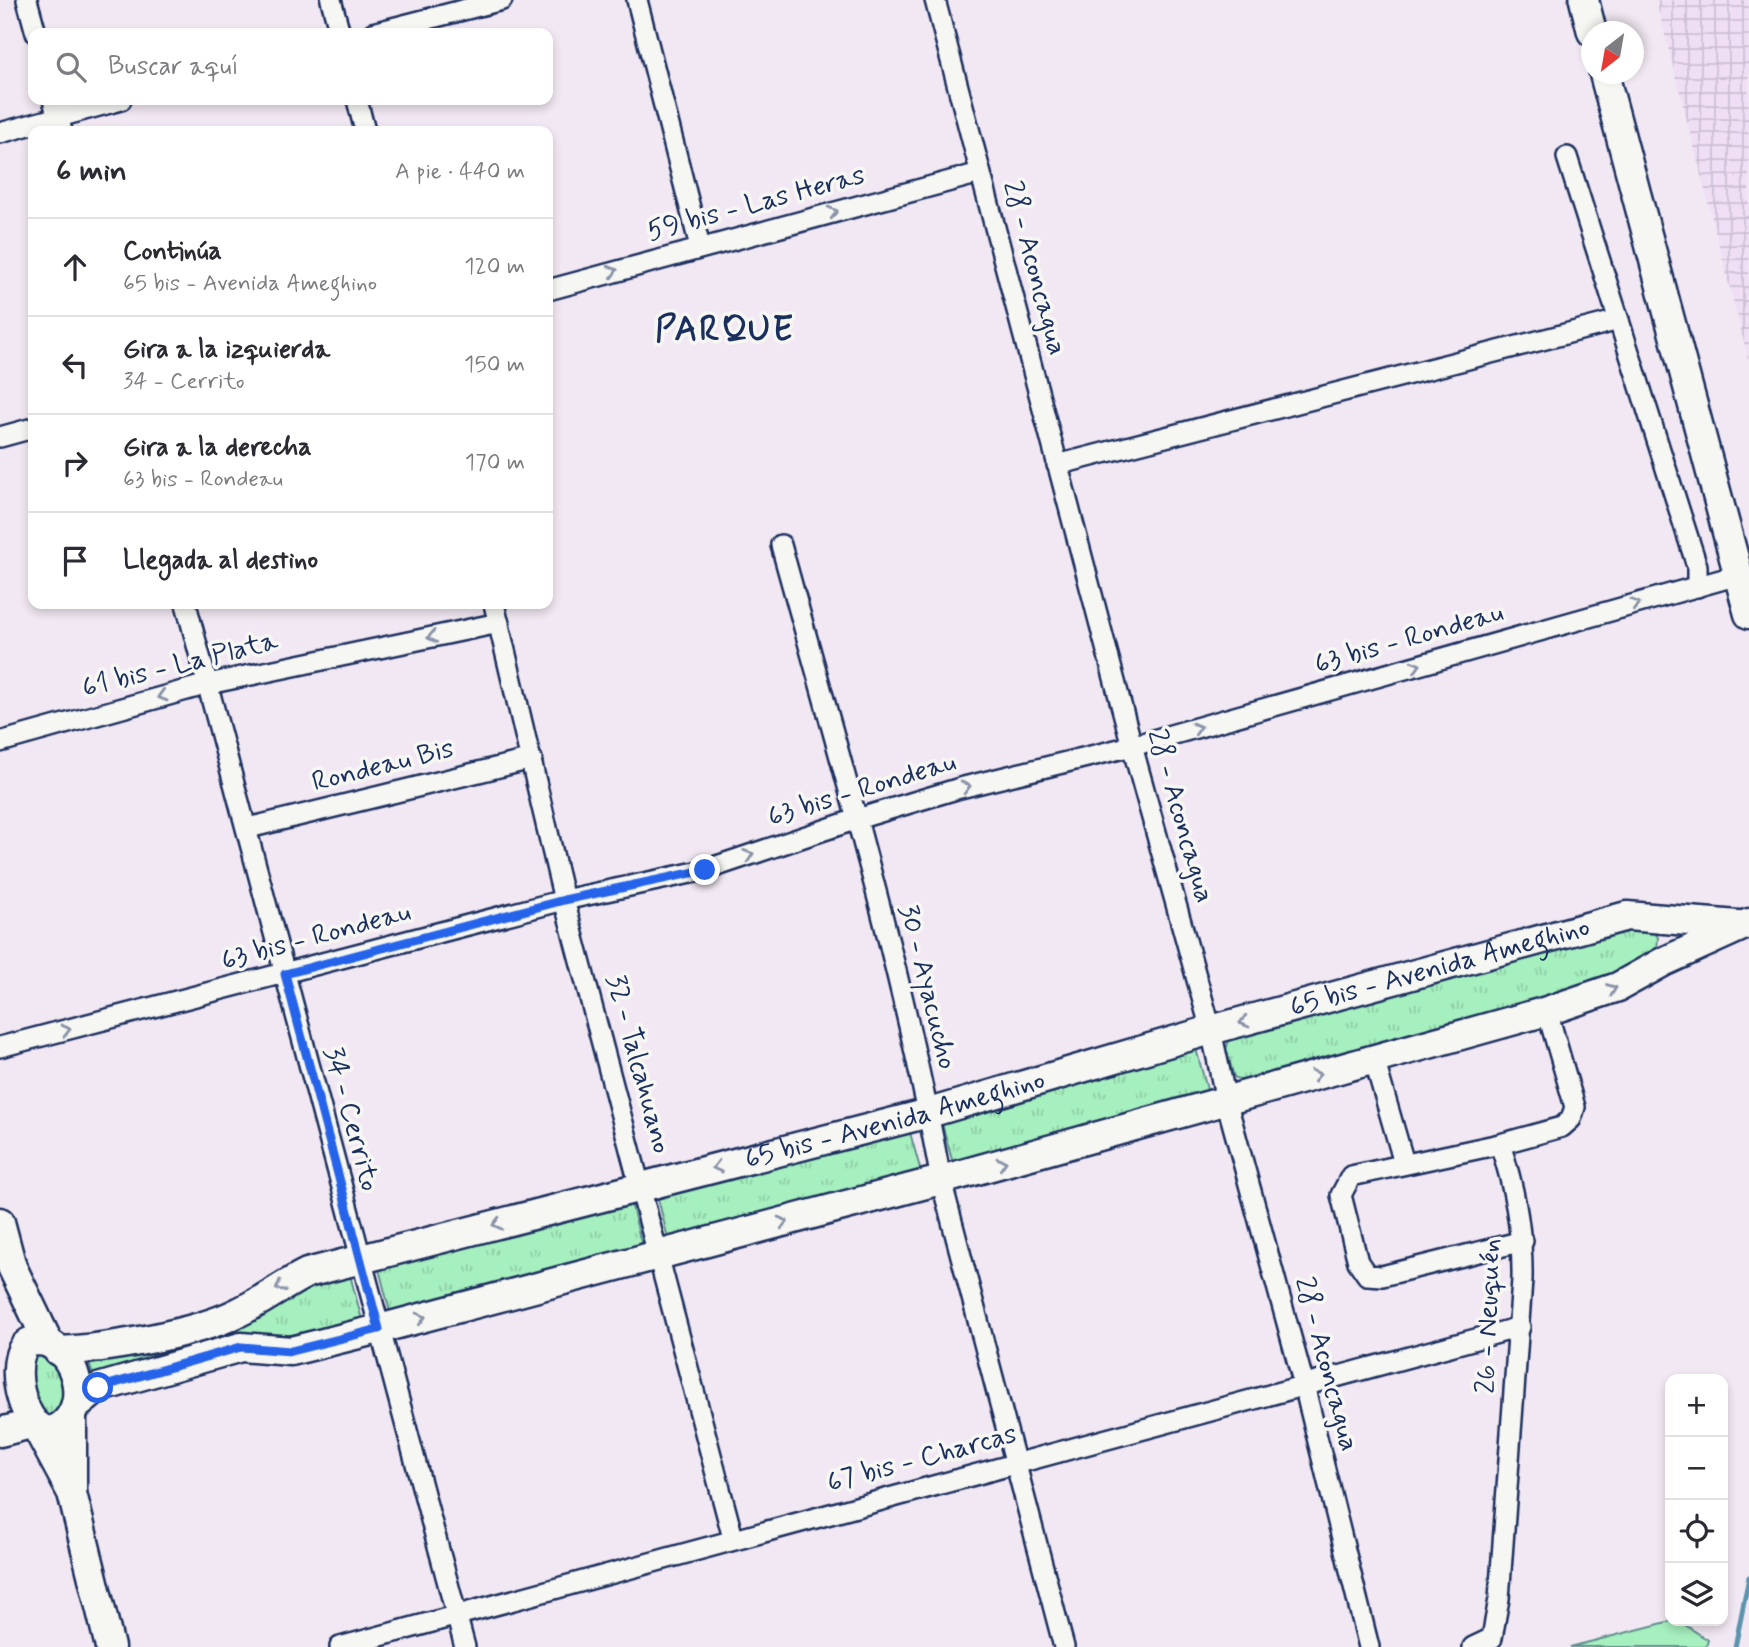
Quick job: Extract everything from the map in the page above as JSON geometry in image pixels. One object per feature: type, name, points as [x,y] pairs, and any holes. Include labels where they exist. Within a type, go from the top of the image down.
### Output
[{"type":"main road","points":[[1584,0],[1589,21]]},
{"type":"main road","points":[[1607,84],[1749,614]]},
{"type":"main road","name":"65 bis - Avenida Ameghino","points":[[53,1347],[90,1350],[190,1328],[236,1314],[307,1273],[929,1113],[1211,1030],[1627,916],[1744,924]]},
{"type":"main road","points":[[1637,916],[1661,930],[1665,941],[1664,951],[1652,968]]},
{"type":"main road","name":"65 bis - Avenida Ameghino","points":[[74,1410],[98,1388],[241,1347],[291,1351],[379,1329],[941,1180],[1548,1011],[1618,988],[1652,968],[1744,924]]},
{"type":"main road","points":[[0,1222],[12,1267],[53,1347],[74,1374],[79,1392],[74,1410],[72,1493],[110,1647]]},
{"type":"main road","points":[[12,1267],[8,1355],[8,1376],[12,1394],[20,1411],[44,1431],[56,1430],[74,1410]]},
{"type":"main road","points":[[8,1355],[23,1343],[53,1347]]},
{"type":"main road","points":[[0,1432],[34,1425]]},
{"type":"main road","points":[[34,1425],[72,1493]]},
{"type":"street","points":[[27,0],[35,28]]},
{"type":"street","points":[[331,0],[339,28]]},
{"type":"street","points":[[393,28],[502,0]]},
{"type":"street","points":[[637,0],[700,247]]},
{"type":"street","name":"28 - Aconcagua","points":[[934,0],[1132,746],[1211,1030],[1226,1100],[1304,1385],[1368,1647]]},
{"type":"street","points":[[0,133],[101,105]]},
{"type":"street","points":[[358,105],[364,126]]},
{"type":"street","points":[[1567,157],[1697,566],[1697,587]]},
{"type":"street","name":"59 bis - Las Heras","points":[[553,289],[980,173]]},
{"type":"street","points":[[1057,465],[1619,320]]},
{"type":"street","points":[[0,437],[28,429]]},
{"type":"street","name":"30 - Ayacucho","points":[[781,545],[857,819],[929,1113],[941,1180],[1064,1647]]},
{"type":"street","name":"63 bis - Rondeau","points":[[0,1047],[564,900],[705,870],[960,788],[1132,746],[1738,575]]},
{"type":"street","name":"34 - Cerrito","points":[[187,609],[248,828],[359,1259],[465,1647]]},
{"type":"street","name":"61 bis - La Plata","points":[[0,742],[208,684],[496,613]]},
{"type":"street","name":"32 - Talcahuano","points":[[496,613],[564,900],[733,1538]]},
{"type":"street","name":"Rondeau Bis","points":[[248,828],[532,759]]},
{"type":"street","points":[[1523,1241],[1382,1276],[1367,1275],[1358,1262],[1341,1195],[1351,1176],[1500,1144],[1562,1126],[1571,1119],[1574,1107],[1548,1011]]},
{"type":"street","points":[[1374,1059],[1404,1163]]},
{"type":"street","name":"26 - Neuquén","points":[[1473,1647],[1492,1638],[1499,1599],[1520,1327],[1523,1241],[1513,1180],[1500,1144]]},
{"type":"street","name":"67 bis - Charcas","points":[[340,1647],[457,1617],[733,1538],[1520,1327]]},
{"type":"shaded area","points":[[1656,0],[1749,0],[1749,362]]},
{"type":"green space","points":[[1638,926],[1651,929],[1658,937],[1657,951],[1623,978],[1245,1082],[1234,1077],[1226,1049],[1230,1038]]},
{"type":"green space","points":[[1195,1045],[1208,1093],[954,1167],[941,1120]]},
{"type":"green space","points":[[909,1129],[921,1172],[668,1238],[657,1195]]},
{"type":"green space","points":[[631,1203],[642,1246],[390,1312],[379,1269]]},
{"type":"green space","points":[[350,1275],[362,1320],[94,1382],[89,1361],[299,1288]]},
{"type":"green space","points":[[48,1354],[68,1378],[67,1405],[50,1418],[39,1414],[26,1356]]},
{"type":"green space","points":[[1665,1623],[1665,1626],[1687,1626],[1708,1640],[1706,1647],[1570,1647]]},
{"type":"waterway","points":[[1735,1647],[1749,1577]]},
{"type":"district","name":"PARQUE","points":[[725,330]]},
{"type":"route","points":[[98,1388],[241,1347],[291,1351],[379,1329],[285,974],[564,900],[705,870]]}]
